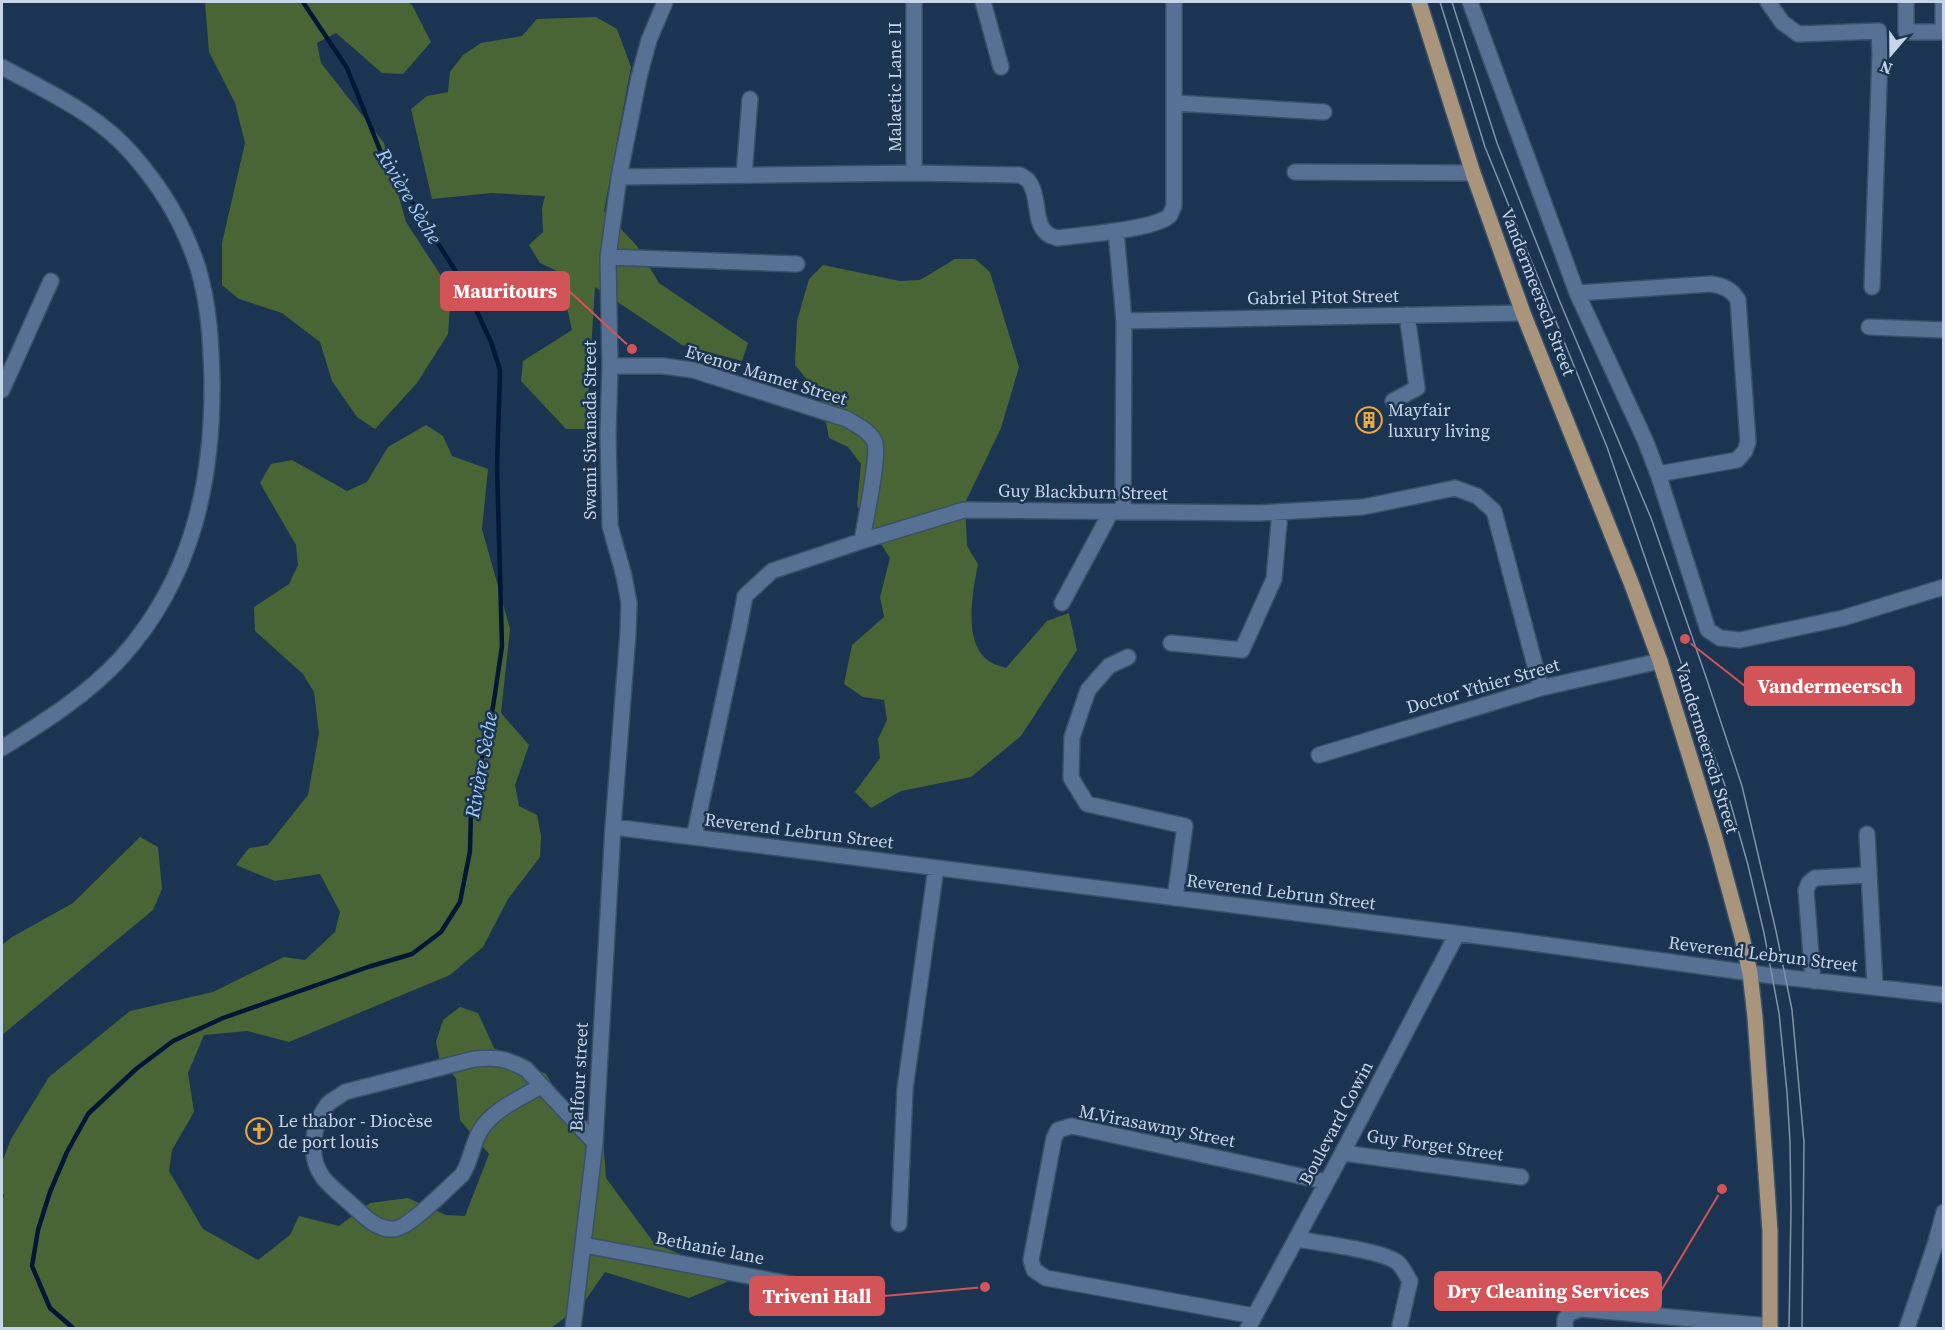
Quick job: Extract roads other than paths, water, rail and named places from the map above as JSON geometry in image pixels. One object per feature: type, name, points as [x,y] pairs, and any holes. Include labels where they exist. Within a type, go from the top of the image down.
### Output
[{"type":"main road","name":"Vandermeersch Street","points":[[1419,2],[1473,173],[1523,313],[1660,661],[1715,837],[1750,973],[1755,1017],[1770,1231],[1770,1327]]},
{"type":"street","name":"Swami Sivanada Street","points":[[613,827],[628,633],[628,603],[624,576],[610,526],[609,257],[619,177],[646,49],[665,2]]},
{"type":"street","name":"Malaetic Lane II","points":[[914,2],[915,173]]},
{"type":"street","points":[[983,2],[1001,67]]},
{"type":"street","points":[[619,177],[915,173],[1020,175],[1031,185],[1041,230],[1049,236],[1057,238],[1116,231],[1159,221],[1169,216],[1174,206],[1174,2]]},
{"type":"street","points":[[1470,2],[1576,293],[1659,474],[1708,630],[1720,638],[1740,640],[1843,618],[1944,587]]},
{"type":"street","points":[[1768,2],[1782,22],[1798,34],[1879,31],[1943,32],[1943,2]]},
{"type":"street","points":[[1906,2],[1906,32]]},
{"type":"street","points":[[1872,287],[1880,66],[1879,31]]},
{"type":"street","points":[[2,68],[67,100],[104,127],[132,154],[172,210],[198,266],[204,291],[209,318],[212,405],[208,461],[201,503],[194,529],[168,591],[137,638],[120,658],[58,712],[2,748]]},
{"type":"street","points":[[744,175],[750,99]]},
{"type":"street","points":[[1174,103],[1324,112]]},
{"type":"street","points":[[1295,172],[1473,173]]},
{"type":"street","points":[[1062,603],[1117,512],[1124,321],[1116,231]]},
{"type":"street","points":[[609,257],[797,264]]},
{"type":"street","points":[[2,390],[51,281]]},
{"type":"street","points":[[1576,293],[1711,284],[1722,285],[1732,291],[1738,300],[1748,442],[1745,451],[1737,460],[1659,474]]},
{"type":"street","name":"Gabriel Pitot Street","points":[[1124,321],[1523,313]]},
{"type":"street","points":[[1393,401],[1417,388],[1407,315]]},
{"type":"street","points":[[1869,327],[1944,330]]},
{"type":"street","name":"Evenor Mamet Street","points":[[610,366],[663,366],[693,370],[847,419],[867,432],[875,443],[875,464],[862,541]]},
{"type":"street","name":"Guy Blackburn Street","points":[[694,837],[745,596],[772,571],[964,510],[1280,512],[1363,507],[1455,488],[1477,496],[1494,511],[1541,688]]},
{"type":"street","points":[[1171,643],[1242,650],[1274,579],[1280,512]]},
{"type":"street","points":[[1128,657],[1109,666],[1088,690],[1072,737],[1071,778],[1088,804],[1185,826],[1175,898]]},
{"type":"street","name":"Doctor Ythier Street","points":[[1319,755],[1541,688],[1660,661]]},
{"type":"street","name":"Reverend Lebrun Street","points":[[613,827],[1813,981],[1944,995]]},
{"type":"street","name":"Balfour street","points":[[573,1329],[595,1143],[613,827]]},
{"type":"street","points":[[1867,834],[1875,987]]},
{"type":"street","points":[[899,1224],[905,1089],[936,868]]},
{"type":"street","points":[[1813,981],[1806,890],[1809,883],[1815,878],[1869,875]]},
{"type":"street","name":"Boulevard Cowin","points":[[1251,1322],[1457,934]]},
{"type":"street","points":[[542,1086],[489,1119],[481,1129],[462,1175],[404,1226],[394,1229],[382,1228],[369,1221],[324,1178],[314,1161],[313,1143],[319,1121],[328,1104],[345,1092],[474,1059],[495,1058],[512,1061],[526,1069],[542,1086],[595,1143]]},
{"type":"street","name":"M.Virasawmy Street","points":[[1251,1322],[1046,1278],[1034,1270],[1031,1260],[1054,1138],[1059,1130],[1072,1126],[1327,1182]]},
{"type":"street","name":"Guy Forget Street","points":[[1343,1152],[1521,1176]]},
{"type":"street","points":[[1907,1329],[1944,1212]]},
{"type":"street","points":[[1296,1239],[1376,1253],[1396,1262],[1410,1281],[1400,1325]]},
{"type":"street","name":"Bethanie lane","points":[[584,1245],[828,1291]]},
{"type":"street","points":[[1565,1329],[1565,1319],[1570,1313],[1581,1309],[1770,1327]]},
{"type":"waterway","name":"Rivière Sèche","points":[[73,1328],[50,1308],[32,1266],[38,1230],[50,1192],[67,1152],[88,1114],[136,1069],[173,1041],[223,1018],[412,954],[441,932],[460,902],[470,851],[471,810],[493,707],[502,646],[497,467],[500,370],[491,342],[465,286],[382,155],[347,68],[303,2]]},
{"type":"tram line","points":[[1440,2],[1485,147],[1607,447],[1727,791],[1748,865],[1779,1013],[1787,1092],[1791,1209],[1789,1328]]},
{"type":"tram line","points":[[1452,2],[1497,143],[1560,302],[1651,518],[1742,786],[1792,1010],[1804,1142],[1802,1328]]},
{"type":"place","name":"Mauritours","points":[[632,349]]},
{"type":"place","name":"Mayfair luxury living","points":[[1369,420]]},
{"type":"place","name":"Vandermeersch","points":[[1685,639]]},
{"type":"place","name":"Le thabor - Diocèse de port louis","points":[[259,1131]]},
{"type":"place","name":"Dry Cleaning Services","points":[[1722,1189]]},
{"type":"place","name":"Triveni Hall","points":[[985,1287]]}]
